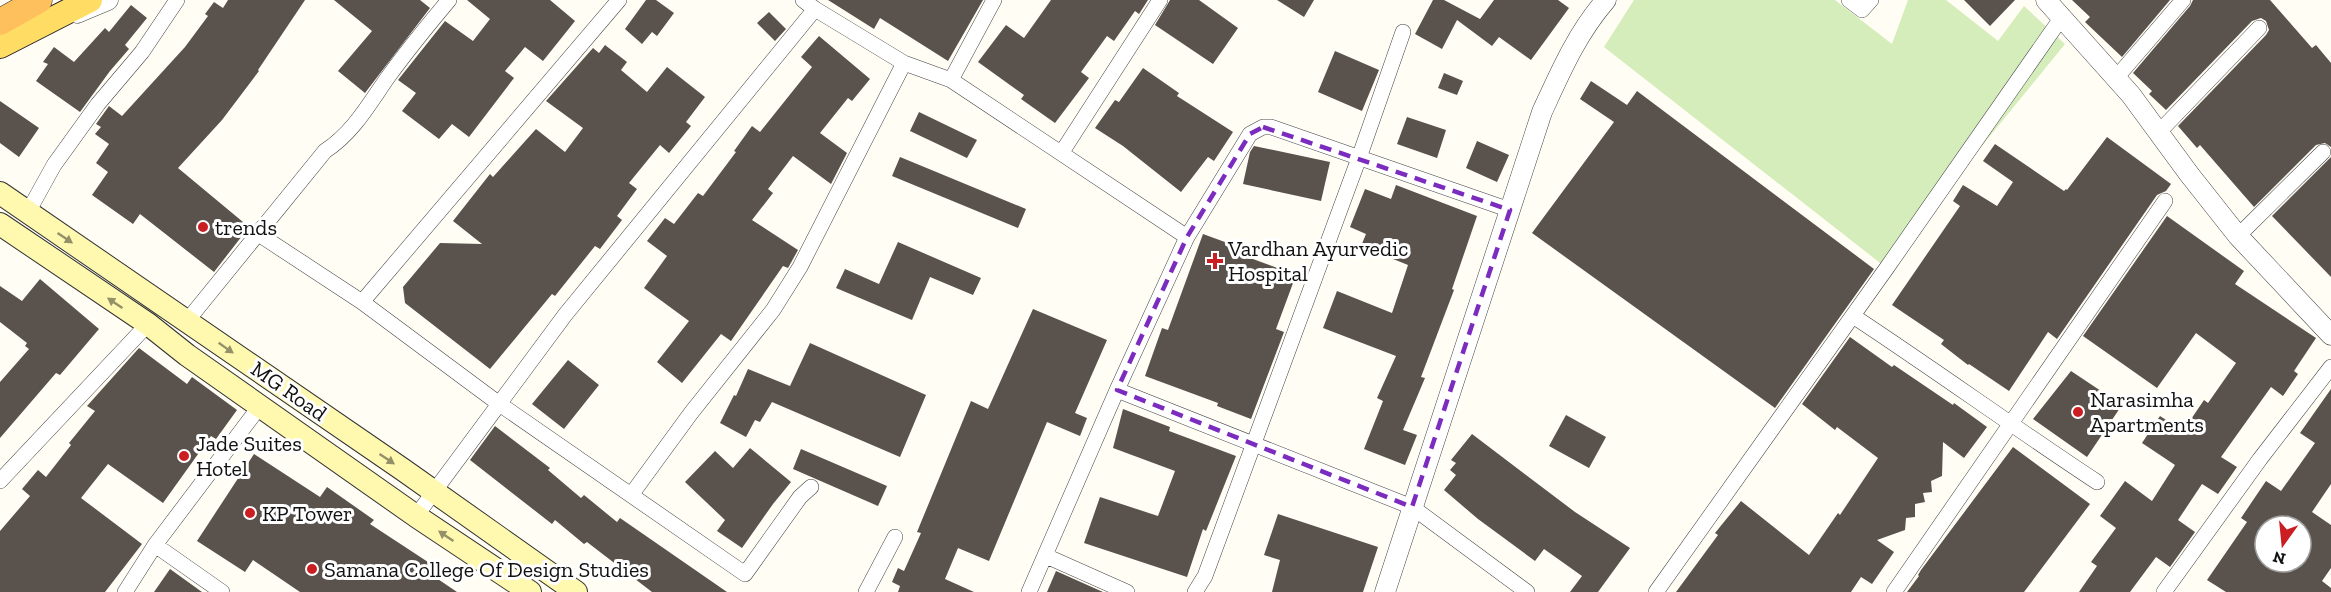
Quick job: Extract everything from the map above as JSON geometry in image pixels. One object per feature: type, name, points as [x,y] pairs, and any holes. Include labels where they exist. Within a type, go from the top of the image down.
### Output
[{"type":"highway","points":[[0,22],[39,0]]},
{"type":"main road","points":[[0,46],[90,0]]},
{"type":"main road","name":"MG Road","points":[[0,192],[576,592]]},
{"type":"main road","name":"MG Road","points":[[0,224],[148,324],[416,516],[530,592]]},
{"type":"street","points":[[0,57],[81,10],[108,0]]},
{"type":"street","points":[[28,212],[66,148],[98,104],[142,52],[177,0]]},
{"type":"street","points":[[187,321],[325,151],[339,143],[353,127],[389,76],[449,0]]},
{"type":"street","points":[[362,302],[619,0]]},
{"type":"street","points":[[951,80],[994,0]]},
{"type":"street","points":[[1062,152],[1160,0]]},
{"type":"street","points":[[1849,0],[1862,10],[1871,0]]},
{"type":"street","points":[[2046,0],[2116,78],[2238,236],[2331,335]]},
{"type":"street","points":[[2116,78],[2183,0]]},
{"type":"street","points":[[1385,592],[1542,112],[1595,4]]},
{"type":"street","points":[[416,516],[565,315],[809,5],[904,63],[951,80],[1187,237]]},
{"type":"street","points":[[1656,592],[1853,316],[2061,17]]},
{"type":"street","points":[[2159,132],[2259,28]]},
{"type":"street","points":[[1195,592],[1205,576],[1403,32]]},
{"type":"street","points":[[631,495],[691,413],[773,310],[800,267],[904,63]]},
{"type":"street","points":[[1029,592],[1187,237],[1250,134],[1256,129],[1271,127],[1510,210]]},
{"type":"street","points":[[2238,236],[2323,152]]},
{"type":"street","points":[[1894,592],[2165,201]]},
{"type":"street","points":[[257,233],[362,302],[498,403],[745,574],[800,497],[810,487]]},
{"type":"street","points":[[0,238],[32,246]]},
{"type":"street","points":[[1853,316],[2097,482]]},
{"type":"street","points":[[0,481],[148,324]]},
{"type":"street","points":[[2164,592],[2260,459],[2331,367]]},
{"type":"street","points":[[1117,390],[1412,507],[1527,592]]},
{"type":"street","points":[[125,592],[155,545],[260,406]]},
{"type":"street","points":[[866,592],[894,537]]},
{"type":"street","points":[[155,545],[222,592]]},
{"type":"street","points":[[1046,556],[1127,592]]},
{"type":"highlighted area","points":[[1263,127],[1510,210],[1412,507],[1117,390],[1187,237],[1250,134]]},
{"type":"green space","points":[[1634,0],[1835,0],[1892,44],[1908,0],[1946,0],[1998,41],[2024,6],[2065,44],[1884,266],[1604,47]]},
{"type":"building","points":[[228,0],[305,0],[259,71],[222,120],[178,168],[249,227],[214,272],[140,214],[133,224],[92,195],[108,172],[96,163],[109,144],[95,134],[101,127],[96,124],[109,106],[122,116],[185,47],[208,16],[205,14],[214,2],[223,8]]},
{"type":"building","points":[[334,0],[420,0],[430,8],[365,93],[338,71],[372,31]]},
{"type":"building","points":[[467,0],[550,0],[575,21],[543,61],[525,47],[505,71],[514,78],[469,137],[452,124],[439,139],[402,111],[416,93],[398,80],[445,21],[473,41],[490,19]]},
{"type":"building","points":[[646,0],[656,0],[674,13],[657,36],[652,32],[642,44],[625,29]]},
{"type":"building","points":[[828,0],[983,0],[948,61],[880,18],[874,29]]},
{"type":"building","points":[[1051,0],[1148,0],[1139,14],[1135,11],[1114,41],[1107,36],[1081,72],[1089,78],[1055,123],[1021,99],[1024,95],[978,62],[1006,25],[1024,38]]},
{"type":"building","points":[[1170,0],[1199,0],[1238,28],[1213,64],[1155,25]]},
{"type":"building","points":[[1277,0],[1314,0],[1304,17]]},
{"type":"building","points":[[1433,0],[1444,0],[1480,19],[1494,0],[1558,0],[1569,8],[1531,60],[1499,37],[1492,46],[1457,20],[1442,49],[1415,34]]},
{"type":"building","points":[[1964,0],[2015,0],[1990,26]]},
{"type":"building","points":[[2072,0],[2170,0],[2122,57],[2085,22],[2090,17]]},
{"type":"building","points":[[2193,0],[2270,0],[2312,48],[2316,45],[2331,63],[2331,147],[2325,143],[2316,145],[2254,207],[2200,145],[2197,148],[2178,126],[2266,35],[2269,30],[2266,21],[2261,18],[2252,21],[2166,110],[2149,94],[2152,91],[2133,73]]},
{"type":"building","points":[[131,5],[147,18],[125,45],[129,49],[80,112],[36,81],[48,64],[43,62],[54,47],[74,62],[105,28],[109,32]]},
{"type":"building","points":[[769,12],[786,29],[775,41],[757,23]]},
{"type":"building","points":[[819,36],[870,79],[852,101],[848,98],[820,133],[847,153],[831,184],[793,156],[768,189],[773,193],[752,220],[798,250],[788,268],[783,266],[731,341],[721,334],[682,383],[657,362],[689,321],[644,288],[667,256],[647,241],[665,218],[674,224],[698,193],[703,196],[736,152],[734,151],[752,126],[760,132],[812,67],[801,57]]},
{"type":"building","points":[[605,45],[627,62],[621,70],[647,92],[667,67],[705,97],[686,122],[691,126],[669,153],[660,145],[629,183],[637,189],[617,216],[622,220],[600,249],[595,246],[555,296],[552,294],[490,369],[405,303],[403,287],[440,243],[482,244],[453,221],[490,174],[493,177],[536,129],[565,152],[583,128],[546,101],[593,48],[599,53]]},
{"type":"building","points":[[1335,51],[1379,70],[1362,111],[1318,92]]},
{"type":"building","points":[[1143,68],[1179,93],[1177,96],[1233,132],[1214,161],[1208,157],[1181,192],[1123,146],[1095,128],[1115,100],[1119,102]]},
{"type":"building","points":[[1444,73],[1463,81],[1457,95],[1438,88]]},
{"type":"building","points":[[1591,81],[1627,105],[1637,91],[1874,269],[1775,408],[1532,233],[1614,122],[1580,99]]},
{"type":"building","points":[[0,101],[39,128],[19,157],[0,143]]},
{"type":"building","points":[[919,112],[977,140],[967,158],[910,131]]},
{"type":"building","points":[[1407,117],[1446,130],[1437,158],[1397,144]]},
{"type":"building","points":[[2107,137],[2171,184],[2166,191],[2157,195],[2057,339],[2048,332],[2009,391],[1968,365],[1941,344],[1944,340],[1892,305],[1960,206],[1953,201],[1963,185],[1997,206],[2013,182],[1983,161],[1995,144],[2064,191]]},
{"type":"building","points":[[1477,141],[1509,155],[1497,182],[1466,168]]},
{"type":"building","points":[[1254,146],[1330,162],[1321,201],[1243,184],[1250,152]]},
{"type":"building","points":[[900,157],[1026,209],[1018,228],[892,176]]},
{"type":"building","points":[[2331,157],[2331,277],[2272,216]]},
{"type":"building","points":[[1396,185],[1477,216],[1452,289],[1454,290],[1421,377],[1425,378],[1403,430],[1417,435],[1405,465],[1364,449],[1383,401],[1377,398],[1396,356],[1323,328],[1337,291],[1392,313],[1408,265],[1361,246],[1366,234],[1350,227],[1365,189],[1391,199]]},
{"type":"building","points":[[2167,216],[2244,271],[2235,284],[2316,338],[2294,371],[2298,374],[2283,396],[2271,387],[2221,457],[2237,467],[2218,494],[2202,484],[2178,520],[2195,532],[2170,567],[2156,557],[2130,592],[2079,592],[2097,566],[2091,562],[2116,528],[2100,516],[2125,481],[2152,501],[2175,465],[2142,443],[2160,416],[2183,431],[2204,400],[2208,403],[2236,363],[2196,333],[2157,388],[2083,336]]},
{"type":"building","points":[[1203,234],[1244,249],[1242,255],[1296,275],[1276,329],[1284,332],[1251,419],[1217,406],[1218,403],[1145,376],[1162,328],[1168,330]]},
{"type":"building","points":[[898,242],[981,278],[973,295],[930,277],[912,320],[836,288],[845,269],[879,284]]},
{"type":"building","points":[[40,279],[99,329],[60,375],[56,373],[0,438],[0,382],[29,349],[25,346],[27,343],[0,322],[0,286],[22,301]]},
{"type":"building","points":[[1033,309],[1107,340],[1075,413],[1087,418],[1080,436],[1047,422],[989,561],[958,548],[945,579],[974,592],[898,592],[900,586],[892,582],[898,568],[904,571],[921,533],[917,532],[971,401],[988,409]]},
{"type":"building","points":[[1850,337],[1892,367],[1894,365],[1987,427],[1964,458],[1943,442],[1942,476],[1931,481],[1932,492],[1923,493],[1925,502],[1915,504],[1915,517],[1906,518],[1905,530],[1877,540],[1894,552],[1872,584],[1861,577],[1851,592],[1676,592],[1718,535],[1715,533],[1741,501],[1809,555],[1838,513],[1840,515],[1878,458],[1837,427],[1835,430],[1802,404]]},
{"type":"building","points":[[810,343],[926,395],[900,457],[772,402],[760,422],[755,420],[746,437],[720,423],[748,369],[790,386]]},
{"type":"building","points":[[139,348],[187,384],[192,377],[237,410],[216,439],[211,436],[163,503],[108,464],[81,498],[142,544],[105,592],[0,592],[0,531],[30,496],[22,489],[38,470],[46,477],[71,445],[69,443],[95,411],[87,406]]},
{"type":"building","points":[[568,360],[599,385],[564,429],[532,404]]},
{"type":"building","name":"Narasimha Apartments","points":[[2071,371],[2122,405],[2087,457],[2033,419]]},
{"type":"building","points":[[2331,389],[2331,484],[2312,512],[2331,525],[2331,568],[2322,581],[2331,588],[2331,592],[2226,592],[2207,580],[2247,522],[2241,518],[2266,481],[2281,491],[2315,443],[2300,433]]},
{"type":"building","points":[[1123,409],[1170,427],[1169,431],[1236,456],[1206,531],[1203,529],[1187,577],[1084,543],[1100,497],[1158,516],[1175,471],[1113,448]]},
{"type":"building","points":[[1566,415],[1606,437],[1589,468],[1549,446]]},
{"type":"building","points":[[495,426],[550,468],[548,470],[581,498],[584,495],[617,522],[620,518],[727,592],[652,592],[587,542],[584,544],[555,520],[552,524],[470,460]]},
{"type":"building","points":[[1472,434],[1575,512],[1630,548],[1598,592],[1570,592],[1582,576],[1544,549],[1535,561],[1478,519],[1444,490],[1456,475],[1450,470],[1456,463],[1451,460]]},
{"type":"building","points":[[2013,447],[2090,504],[2024,592],[1907,592],[1921,570]]},
{"type":"building","points":[[750,448],[791,482],[742,548],[717,531],[725,520],[685,482],[715,451],[733,468]]},
{"type":"building","points":[[801,449],[887,486],[878,506],[793,469]]},
{"type":"building","points":[[254,454],[320,497],[327,487],[374,520],[370,524],[431,564],[426,571],[457,592],[300,592],[253,560],[245,572],[197,541]]},
{"type":"building","points":[[1278,514],[1378,547],[1363,592],[1272,592],[1280,560],[1264,555]]},
{"type":"building","points":[[170,569],[202,592],[154,592]]},
{"type":"building","points":[[1056,571],[1103,592],[1047,592]]},
{"type":"place","name":"trends","points":[[203,227]]},
{"type":"place","name":"Vardhan Ayurvedic Hospital","points":[[1215,261]]},
{"type":"place","name":"Narasimha Apartments","points":[[2078,412]]},
{"type":"place","name":"Jade Suites Hotel","points":[[184,456]]},
{"type":"place","name":"KP Tower","points":[[250,513]]},
{"type":"place","name":"Samana College Of Design Studies","points":[[312,569]]}]
